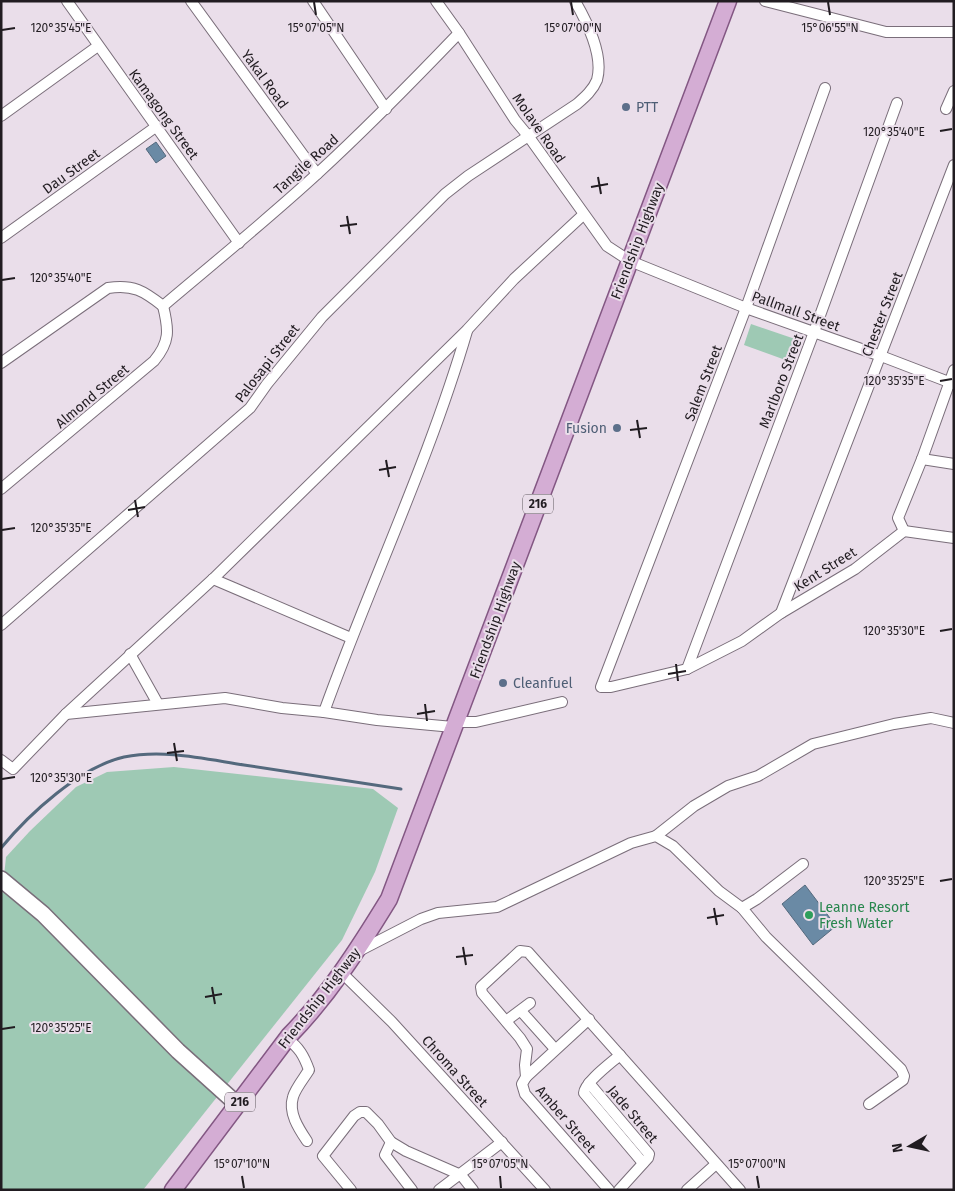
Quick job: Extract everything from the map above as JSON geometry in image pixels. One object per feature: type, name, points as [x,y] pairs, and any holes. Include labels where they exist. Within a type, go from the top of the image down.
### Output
[{"type":"main road","name":"Friendship Highway","points":[[179,1188],[287,1039],[342,973],[388,899],[447,748],[454,725],[728,1]]},
{"type":"street","name":"Kamagong Street","points":[[67,1],[239,243]]},
{"type":"street","name":"Yakal Road","points":[[191,1],[317,174]]},
{"type":"street","points":[[313,1],[386,108]]},
{"type":"street","name":"Molave Road","points":[[436,1],[515,120],[583,214],[607,246],[630,261]]},
{"type":"street","name":"Palosapi Street","points":[[1,625],[250,408],[267,384],[322,317],[444,194],[589,94],[597,79],[598,56],[588,26],[575,1]]},
{"type":"street","points":[[765,1],[886,32],[953,33]]},
{"type":"street","name":"Tangile Road","points":[[163,306],[239,243],[317,174],[386,108],[459,33]]},
{"type":"street","points":[[1,116],[98,46]]},
{"type":"street","name":"Salem Street","points":[[601,687],[746,308],[825,88]]},
{"type":"street","points":[[946,108],[954,91]]},
{"type":"street","name":"Marlboro Street","points":[[687,669],[814,332],[897,103]]},
{"type":"street","name":"Dau Street","points":[[1,238],[156,126]]},
{"type":"street","name":"Chester Street","points":[[781,612],[954,165]]},
{"type":"street","points":[[1,760],[13,769],[66,714],[214,579],[467,330],[514,279],[583,214]]},
{"type":"street","name":"Pallmall Street","points":[[630,261],[746,308],[951,383]]},
{"type":"street","points":[[1,364],[108,288],[131,287],[145,292],[163,306]]},
{"type":"street","name":"Almond Street","points":[[1,489],[154,362],[162,351],[167,339],[167,324],[163,306]]},
{"type":"street","points":[[324,712],[351,638],[412,487],[457,364],[467,330]]},
{"type":"street","points":[[444,353],[457,364]]},
{"type":"street","points":[[954,370],[951,383],[898,518],[904,531],[954,538]]},
{"type":"street","points":[[922,458],[954,464]]},
{"type":"street","name":"Kent Street","points":[[601,687],[611,687],[687,669],[742,641],[781,612],[855,569],[904,531]]},
{"type":"street","points":[[214,579],[351,638]]},
{"type":"street","points":[[130,654],[158,704]]},
{"type":"street","points":[[66,714],[225,698],[282,708],[377,720],[454,725],[476,722],[562,702]]},
{"type":"street","points":[[356,952],[421,919],[438,913],[497,907],[631,843],[656,836],[694,806],[728,786],[758,776],[813,744],[894,724],[931,718],[954,723]]},
{"type":"street","points":[[656,836],[673,846],[720,891],[742,908],[766,937],[901,1069],[904,1076],[903,1080],[869,1104]]},
{"type":"street","points":[[742,908],[776,886],[803,864]]},
{"type":"street","points":[[1,879],[43,914],[178,1051],[238,1105]]},
{"type":"street","name":"Amber Street","points":[[589,1019],[528,952],[520,952],[480,987],[482,993],[527,1049],[526,1077],[522,1084],[524,1094],[610,1190]]},
{"type":"street","name":"Chroma Street","points":[[342,973],[392,1022],[545,1190]]},
{"type":"street","points":[[506,1021],[530,1004]]},
{"type":"street","points":[[521,1011],[556,1049]]},
{"type":"street","points":[[526,1077],[589,1019],[740,1190]]},
{"type":"street","points":[[287,1039],[297,1046],[303,1055],[308,1070],[292,1097],[292,1109],[296,1126],[307,1141]]},
{"type":"street","name":"Jade Street","points":[[619,1190],[649,1154],[589,1084],[620,1055]]},
{"type":"street","points":[[351,1190],[323,1156],[354,1116],[360,1112],[366,1112],[378,1124],[390,1142],[461,1175],[473,1190]]},
{"type":"street","points":[[390,1142],[385,1155],[412,1190]]},
{"type":"street","points":[[439,1190],[502,1142]]},
{"type":"street","points":[[687,1190],[716,1164]]},
{"type":"green space","points":[[751,324],[798,340],[791,362],[744,345]]},
{"type":"green space","points":[[174,767],[373,789],[398,808],[375,872],[342,940],[143,1190],[1,1190],[1,920],[6,857],[76,787],[107,772]]},
{"type":"water","points":[[156,142],[166,156],[156,163],[146,149]]},
{"type":"water","name":"Leanne Resort Fresh Water","points":[[805,885],[836,926],[813,945],[782,904]]},
{"type":"waterway","points":[[1,848],[41,807],[73,781],[107,762],[124,757],[169,754],[401,789]]},
{"type":"place","name":"PTT","points":[[626,107]]},
{"type":"place","name":"Fusion","points":[[617,428]]},
{"type":"place","name":"Cleanfuel","points":[[503,683]]},
{"type":"place","name":"Leanne Resort Fresh Water","points":[[809,915]]}]
